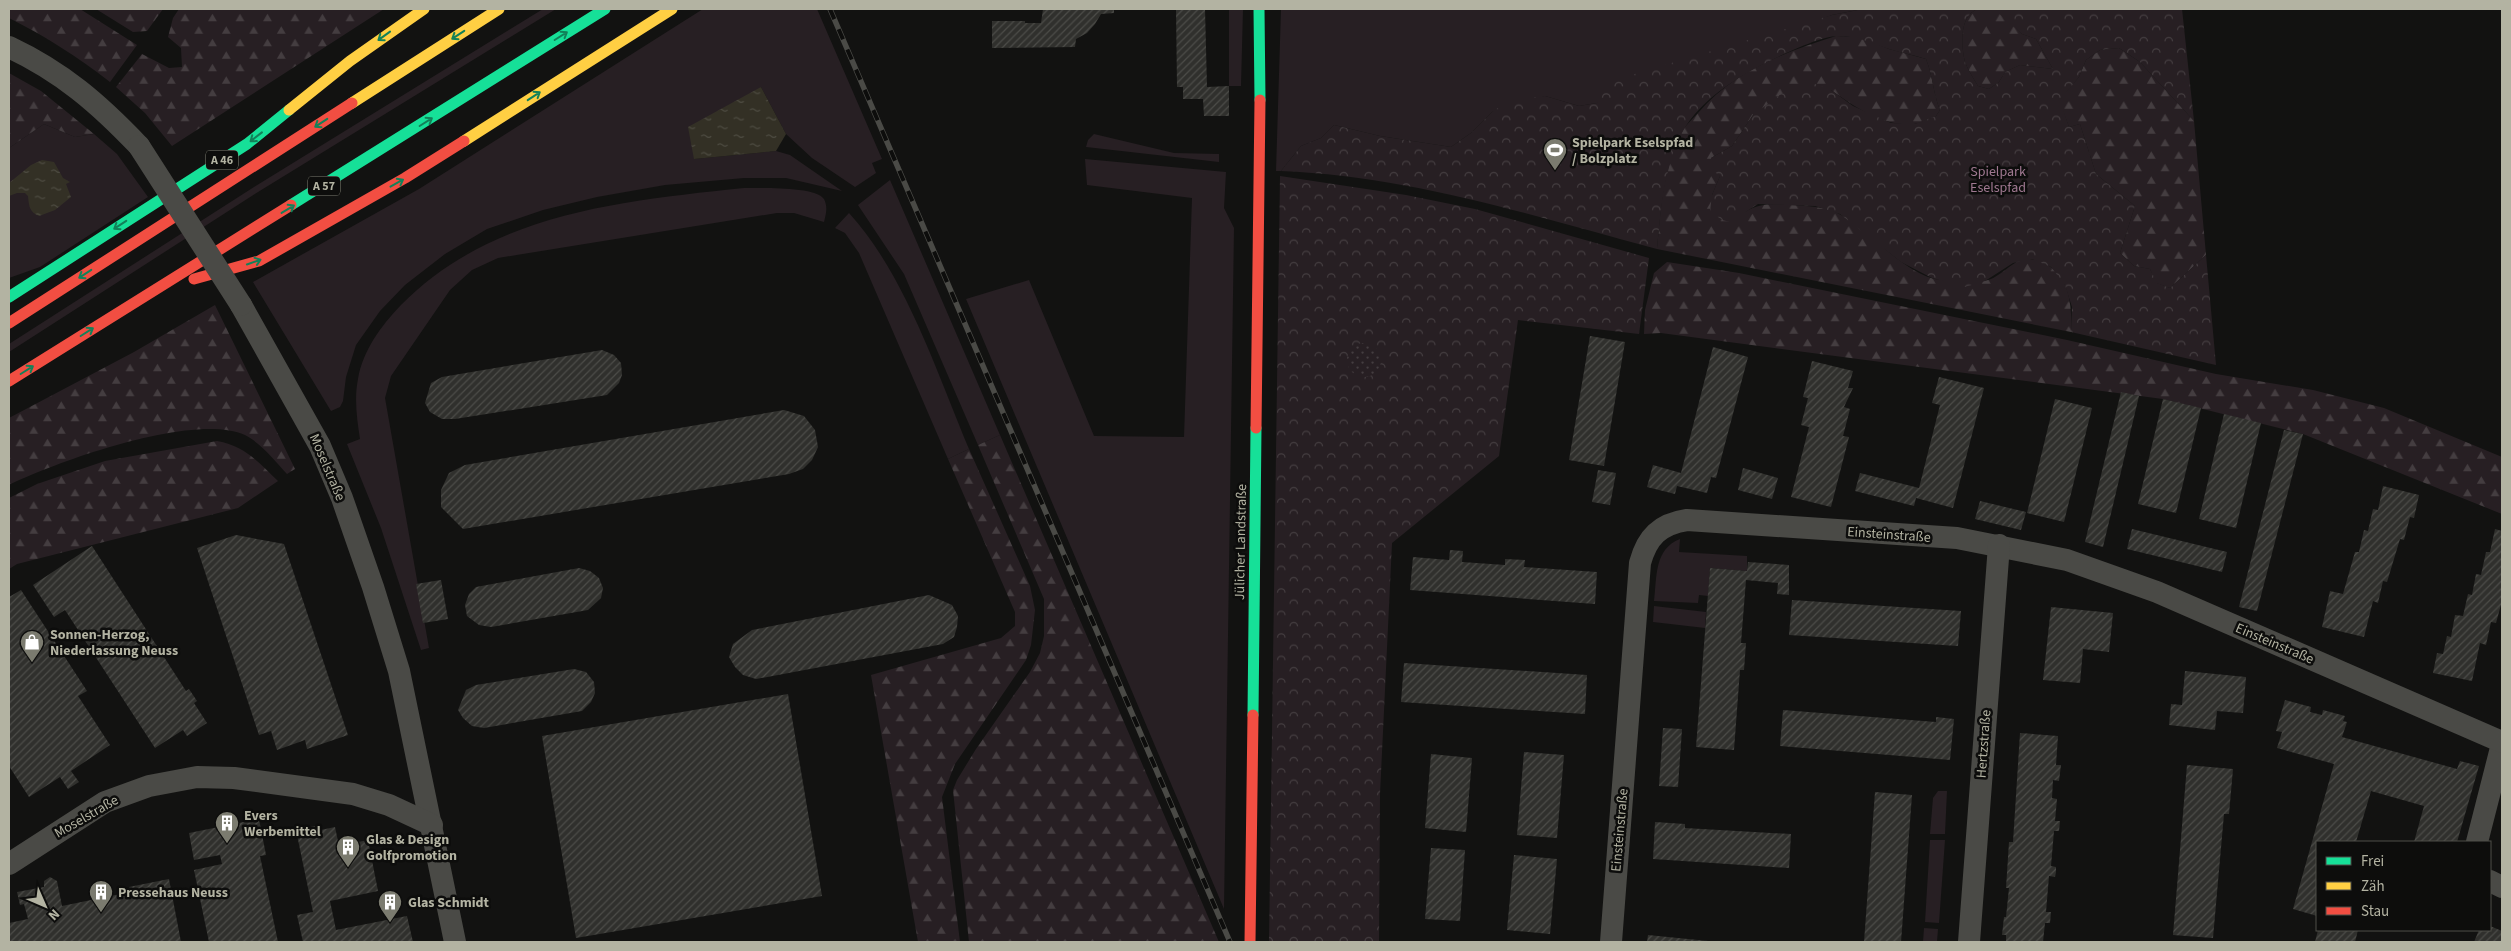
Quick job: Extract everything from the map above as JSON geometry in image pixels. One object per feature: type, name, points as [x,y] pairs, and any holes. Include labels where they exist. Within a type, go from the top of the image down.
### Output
[{"type":"main road","name":"A 46","points":[[9,297],[247,144],[350,61],[424,9]]},
{"type":"main road","points":[[9,323],[499,9]]},
{"type":"main road","name":"A 57","points":[[9,381],[605,9]]},
{"type":"main road","points":[[157,289],[259,261],[405,178],[672,9]]},
{"type":"main road","name":"Jülicher Landstraße","points":[[1250,942],[1260,142],[1259,9]]},
{"type":"main road","points":[[490,81],[542,62]]},
{"type":"street","name":"Moselstraße","points":[[9,47],[34,59],[68,80],[104,109],[139,146],[241,305],[320,446],[342,498],[399,671],[455,942]]},
{"type":"street","name":"Einsteinstraße","points":[[1611,942],[1640,562],[1644,547],[1653,534],[1672,522],[1686,520],[1957,538],[2067,560],[2149,589],[2502,743],[2477,841]]},
{"type":"street","name":"Hertzstraße","points":[[1969,942],[1999,546]]},
{"type":"street","name":"Moselstraße","points":[[9,864],[105,802],[149,786],[197,778],[234,778],[353,794],[389,804],[432,825]]},
{"type":"green space","points":[[9,9],[80,9],[137,45],[110,82],[61,47],[9,18]]},
{"type":"green space","points":[[96,9],[163,9],[147,31],[133,32]]},
{"type":"green space","points":[[179,9],[384,9],[172,146],[145,113],[116,87],[142,54],[169,68],[182,67],[181,48],[168,37],[173,18]]},
{"type":"green space","points":[[543,9],[556,9],[258,192],[9,352],[9,344],[254,187]]},
{"type":"green space","points":[[703,9],[817,9],[882,159],[872,163],[876,173],[855,187],[812,158],[786,134],[761,87],[694,159],[776,151],[790,155],[842,191],[786,178],[744,178],[665,185],[597,197],[543,210],[487,229],[445,254],[405,285],[380,311],[356,345],[346,377],[343,401],[340,407],[331,411],[253,282],[419,189]]},
{"type":"green space","points":[[1229,9],[1243,9],[1241,86],[1229,86]]},
{"type":"green space","points":[[1281,9],[1863,9],[1832,15],[1597,103],[1579,106],[1545,96],[1492,112],[1471,133],[1451,147],[1380,136],[1334,125],[1321,138],[1301,146],[1281,171],[1276,171]]},
{"type":"green space","name":"Spielpark Eselspfad","points":[[1863,9],[1978,9],[1972,12],[1964,24],[1962,40],[1964,55],[1966,65],[1978,86],[1989,89],[1999,82],[2005,72],[2020,65],[2053,69],[2036,39],[2022,34],[1994,9],[2182,9],[2194,121],[2140,62],[2119,48],[2100,50],[2086,60],[2079,77],[2060,100],[2069,127],[2080,124],[2096,174],[2135,206],[2120,253],[2134,266],[2150,269],[2157,283],[2170,288],[2206,255],[2216,365],[2071,332],[2072,307],[2065,285],[2051,267],[2032,259],[2013,263],[1985,281],[1965,287],[1932,278],[1901,262],[1840,214],[1815,206],[1758,204],[1730,222],[1722,220],[1710,211],[1712,195],[1720,176],[1712,170],[1711,158],[1732,146],[1753,115],[1785,91],[1815,84],[1831,90],[1853,106],[1891,123],[1915,124],[1936,116],[1940,110],[1926,59],[1852,37],[1824,38],[1784,54],[1738,78],[1712,97],[1701,108],[1683,131],[1671,159],[1664,188],[1657,249],[1518,211],[1424,189],[1329,174],[1281,171],[1301,146],[1321,138],[1334,125],[1380,136],[1451,147],[1471,133],[1492,112],[1508,101],[1545,96],[1579,106],[1597,103],[1608,82],[1832,15]]},
{"type":"green space","points":[[1978,9],[1996,9],[2022,34],[2036,39],[2053,69],[2020,65],[2005,72],[1999,82],[1989,89],[1978,86],[1965,62],[1962,40],[1964,24],[1967,18]]},
{"type":"green space","points":[[1836,36],[1859,37],[1889,49],[1926,59],[1940,110],[1936,116],[1914,124],[1891,122],[1860,109],[1831,90],[1753,115],[1732,146],[1711,158],[1720,176],[1712,195],[1745,212],[1756,207],[1771,204],[1816,207],[1835,212],[1853,222],[1907,266],[1918,273],[1935,279],[1980,282],[2000,274],[2020,260],[2038,260],[2056,272],[2066,287],[2071,314],[2071,332],[1657,249],[1667,173],[1676,144],[1688,123],[1712,98],[1744,74],[1779,56]]},
{"type":"green space","points":[[2119,48],[2140,62],[2194,121],[2206,255],[2170,288],[2156,283],[2150,269],[2134,266],[2120,253],[2135,206],[2096,174],[2080,124],[2069,127],[2059,100],[2079,77],[2086,60],[2100,50]]},
{"type":"green space","points":[[9,73],[41,91],[94,134],[75,137],[44,124],[9,148]]},
{"type":"green space","points":[[44,124],[75,137],[94,134],[117,154],[148,197],[40,267],[9,278],[9,148]]},
{"type":"green space","points":[[1094,134],[1174,153],[1219,154],[1219,162],[1086,147],[1088,140]]},
{"type":"green space","points":[[1085,159],[1226,172],[1224,208],[1234,228],[1224,909],[966,299],[1029,280],[1094,436],[1184,437],[1192,198],[1087,185]]},
{"type":"green space","points":[[1280,176],[1406,195],[1475,209],[1649,258],[1639,334],[1518,320],[1499,456],[1392,543],[1380,794],[1379,942],[1269,942]]},
{"type":"green space","points":[[890,180],[1000,435],[978,445],[904,274],[858,205]]},
{"type":"green space","points":[[744,188],[799,190],[819,195],[824,199],[826,205],[824,222],[794,213],[777,213],[498,258],[472,270],[450,290],[391,376],[385,398],[429,648],[421,650],[381,528],[347,444],[360,439],[356,402],[360,368],[380,330],[401,305],[437,274],[476,250],[517,231],[560,217],[605,206]]},
{"type":"green space","points":[[849,213],[887,265],[903,294],[932,357],[969,449],[948,459],[859,253],[845,233],[835,228]]},
{"type":"green space","points":[[1667,262],[1739,273],[2067,340],[2216,374],[2313,390],[2384,408],[2502,457],[2502,514],[2303,434],[2163,399],[1661,333],[1644,334],[1645,310],[1654,273]]},
{"type":"green space","points":[[215,305],[295,469],[287,474],[273,458],[245,435],[222,430],[194,430],[161,434],[126,442],[59,464],[9,485],[9,418],[134,352]]},
{"type":"green space","points":[[1364,343],[1371,344],[1376,348],[1380,353],[1380,367],[1376,372],[1371,376],[1364,377],[1357,376],[1352,372],[1348,367],[1347,360],[1348,353],[1352,348],[1357,344]]},
{"type":"green space","points":[[1000,435],[1219,942],[969,942],[953,790],[976,749],[1030,672],[1040,653],[1044,636],[1044,599],[978,445]]},
{"type":"green space","points":[[217,441],[227,443],[251,456],[278,481],[238,508],[17,564],[9,569],[9,498],[37,484],[105,461]]},
{"type":"green space","points":[[969,449],[1030,586],[1035,610],[1031,645],[1026,660],[955,764],[942,797],[960,942],[918,942],[871,675],[1001,638],[1015,626],[1015,612],[948,459]]},
{"type":"green space","points":[[1680,539],[1679,552],[1747,556],[1747,571],[1710,568],[1708,596],[1699,595],[1698,603],[1654,601],[1658,565],[1661,557],[1665,550]]},
{"type":"green space","points":[[1654,606],[1706,612],[1705,628],[1653,622]]},
{"type":"green space","points":[[1938,791],[1947,791],[1945,834],[1930,834],[1933,798]]},
{"type":"green space","points":[[1930,840],[1945,840],[1939,923],[1925,922]]},
{"type":"green space","points":[[1924,928],[1938,929],[1937,942],[1923,942]]},
{"type":"water","points":[[761,87],[786,134],[776,151],[694,159],[688,127]]},
{"type":"water","points":[[42,160],[54,162],[63,178],[70,182],[66,184],[71,197],[55,210],[39,216],[31,210],[28,196],[25,193],[9,196],[9,183],[31,165]]},
{"type":"building","points":[[1043,9],[1114,9],[1114,13],[1101,14],[1087,33],[1076,39],[1075,47],[992,48],[992,21],[1041,23]]},
{"type":"building","points":[[1176,9],[1205,9],[1207,87],[1229,86],[1229,116],[1204,116],[1203,99],[1183,99],[1183,87],[1177,87]]},
{"type":"building","points":[[1590,336],[1625,342],[1604,466],[1569,460]]},
{"type":"building","points":[[1713,347],[1748,357],[1716,478],[1711,477],[1707,493],[1677,486],[1675,494],[1647,487],[1653,465],[1681,473]]},
{"type":"building","points":[[602,350],[614,355],[621,363],[622,375],[619,383],[607,395],[455,419],[442,419],[430,412],[425,403],[431,383],[442,377]]},
{"type":"building","points":[[1812,361],[1853,371],[1848,388],[1853,388],[1844,407],[1850,409],[1843,436],[1849,437],[1831,507],[1791,497],[1809,427],[1801,425],[1808,398],[1803,397]]},
{"type":"building","points":[[1939,377],[1984,388],[1953,508],[1916,498],[1914,506],[1855,491],[1860,473],[1919,488],[1940,405],[1932,403]]},
{"type":"building","points":[[2121,392],[2139,396],[2103,547],[2085,542]]},
{"type":"building","points":[[2055,399],[2092,408],[2064,522],[2027,513]]},
{"type":"building","points":[[2163,399],[2201,408],[2176,513],[2138,504]]},
{"type":"building","points":[[784,410],[804,416],[815,430],[818,447],[812,460],[803,469],[789,474],[463,529],[441,507],[441,490],[449,473],[465,465]]},
{"type":"building","points":[[2224,414],[2261,423],[2236,528],[2199,519]]},
{"type":"building","points":[[2284,430],[2303,434],[2257,611],[2239,607]]},
{"type":"building","points":[[1743,468],[1778,478],[1772,499],[1738,490]]},
{"type":"building","points":[[1598,470],[1616,473],[1610,505],[1592,502]]},
{"type":"building","points":[[2383,486],[2419,495],[2414,518],[2410,517],[2404,540],[2400,539],[2387,582],[2383,581],[2378,603],[2373,601],[2364,637],[2322,627],[2330,591],[2343,594],[2355,552],[2359,552],[2364,530],[2368,531],[2373,509],[2378,510]]},
{"type":"building","points":[[1980,501],[2026,512],[2021,530],[1975,519]]},
{"type":"building","points":[[2132,529],[2227,552],[2222,572],[2127,549]]},
{"type":"building","points":[[2495,529],[2502,531],[2502,601],[2496,623],[2491,622],[2486,645],[2480,643],[2472,681],[2433,673],[2437,653],[2443,654],[2447,636],[2451,637],[2455,615],[2463,616],[2468,594],[2472,595],[2476,574],[2481,575],[2486,552],[2490,552]]},
{"type":"building","points":[[236,535],[284,544],[348,735],[307,749],[305,740],[277,750],[271,731],[259,735],[197,548]]},
{"type":"building","points":[[92,546],[186,691],[189,689],[197,701],[194,703],[207,723],[187,736],[183,730],[155,748],[65,610],[54,617],[33,585]]},
{"type":"building","points":[[1450,550],[1463,551],[1462,562],[1505,565],[1505,559],[1525,560],[1524,567],[1597,572],[1595,604],[1410,590],[1413,557],[1449,560]]},
{"type":"building","points":[[1748,562],[1789,565],[1789,595],[1777,594],[1778,583],[1746,580],[1741,643],[1746,643],[1744,670],[1740,670],[1734,750],[1696,747],[1710,568],[1747,571]]},
{"type":"building","points":[[579,568],[590,571],[599,578],[603,588],[601,598],[588,610],[491,627],[479,625],[467,616],[465,605],[469,594],[476,587]]},
{"type":"building","points":[[441,580],[448,619],[423,623],[416,584]]},
{"type":"building","points":[[21,590],[87,691],[78,696],[110,745],[71,771],[79,782],[68,789],[60,777],[29,797],[9,766],[9,597]]},
{"type":"building","points":[[929,595],[952,605],[958,616],[954,637],[943,644],[756,679],[743,675],[729,657],[733,644],[752,630]]},
{"type":"building","points":[[1792,600],[1961,611],[1958,646],[1789,635]]},
{"type":"building","points":[[2051,607],[2113,613],[2109,652],[2083,649],[2080,683],[2043,680]]},
{"type":"building","points":[[1404,663],[1587,675],[1585,714],[1401,702]]},
{"type":"building","points":[[574,669],[586,672],[594,682],[595,693],[591,702],[582,711],[484,728],[472,726],[463,718],[458,710],[466,690],[476,685]]},
{"type":"building","points":[[2185,671],[2246,677],[2243,713],[2217,711],[2215,730],[2169,725],[2171,704],[2182,705]]},
{"type":"building","points":[[788,694],[822,896],[576,938],[542,736]]},
{"type":"building","points":[[2285,700],[2311,707],[2310,712],[2322,715],[2323,710],[2345,716],[2343,721],[2347,722],[2342,737],[2457,769],[2460,761],[2479,766],[2457,841],[2414,841],[2424,806],[2371,791],[2356,841],[2316,841],[2316,916],[2293,909],[2334,764],[2277,748],[2282,732],[2276,731]]},
{"type":"building","points":[[1783,710],[1936,722],[1936,717],[1954,719],[1950,760],[1780,746]]},
{"type":"building","points":[[1663,728],[1682,729],[1678,787],[1659,786]]},
{"type":"building","points":[[2020,733],[2058,736],[2056,765],[2061,765],[2059,781],[2053,780],[2052,798],[2057,799],[2055,821],[2060,821],[2059,831],[2054,831],[2051,866],[2056,867],[2056,872],[2055,877],[2049,876],[2046,912],[2051,912],[2050,923],[2045,923],[2043,942],[2006,942],[2006,935],[2002,935],[2009,888],[2006,888],[2009,842],[2013,842]]},
{"type":"building","points":[[1524,752],[1564,755],[1557,838],[1517,835]]},
{"type":"building","points":[[1431,754],[1472,758],[1466,832],[1425,828]]},
{"type":"building","points":[[2187,765],[2233,769],[2229,814],[2224,814],[2213,938],[2173,935]]},
{"type":"building","points":[[1875,792],[1912,795],[1901,942],[1864,942]]},
{"type":"building","points":[[259,819],[266,855],[260,856],[278,942],[209,942],[194,870],[222,864],[220,855],[194,860],[189,833]]},
{"type":"building","points":[[1655,822],[1685,824],[1685,828],[1791,834],[1789,868],[1653,859]]},
{"type":"building","points":[[315,826],[316,831],[335,827],[339,846],[368,840],[378,891],[330,901],[336,930],[407,916],[413,942],[303,942],[297,915],[313,912],[296,830]]},
{"type":"building","points":[[1431,848],[1465,850],[1460,921],[1425,919]]},
{"type":"building","points":[[1514,855],[1557,859],[1550,934],[1507,930]]},
{"type":"building","name":"Pressehaus Neuss","points":[[50,877],[57,881],[62,906],[130,892],[129,887],[169,879],[181,942],[9,942],[9,923],[28,919],[24,904],[20,905],[17,892],[44,887],[44,881]]},
{"type":"building","points":[[2491,926],[2502,931],[2502,942],[2474,942],[2479,931],[2491,931]]},
{"type":"building","points":[[2318,931],[2358,931],[2355,942],[2315,942]]},
{"type":"building","points":[[1648,935],[1708,941],[1708,942],[1647,942]]},
{"type":"railway","points":[[830,9],[1230,942]]},
{"type":"traffic: fast","points":[[291,205],[605,9]]},
{"type":"traffic: fast","points":[[1259,9],[1260,100]]},
{"type":"traffic: fast","points":[[9,297],[247,144],[289,110]]},
{"type":"traffic: fast","points":[[1253,715],[1256,428]]},
{"type":"traffic: slow","points":[[289,110],[350,61],[424,9]]},
{"type":"traffic: slow","points":[[352,103],[499,9]]},
{"type":"traffic: slow","points":[[464,141],[672,9]]},
{"type":"traffic: jam","points":[[1256,428],[1260,100]]},
{"type":"traffic: jam","points":[[9,323],[352,103]]},
{"type":"traffic: jam","points":[[194,279],[259,261],[405,178],[464,141]]},
{"type":"traffic: jam","points":[[9,381],[291,205]]},
{"type":"traffic: jam","points":[[1250,942],[1253,715]]},
{"type":"place","name":"Spielpark Eselspfad / Bolzplatz","points":[[1555,171]]},
{"type":"place","name":"Sonnen-Herzog, Niederlassung Neuss","points":[[32,663]]},
{"type":"place","name":"Evers Werbemittel","points":[[227,844]]},
{"type":"place","name":"Glas & Design Golfpromotion","points":[[348,868]]},
{"type":"place","name":"Pressehaus Neuss","points":[[101,913]]},
{"type":"place","name":"Glas Schmidt","points":[[390,923]]}]
